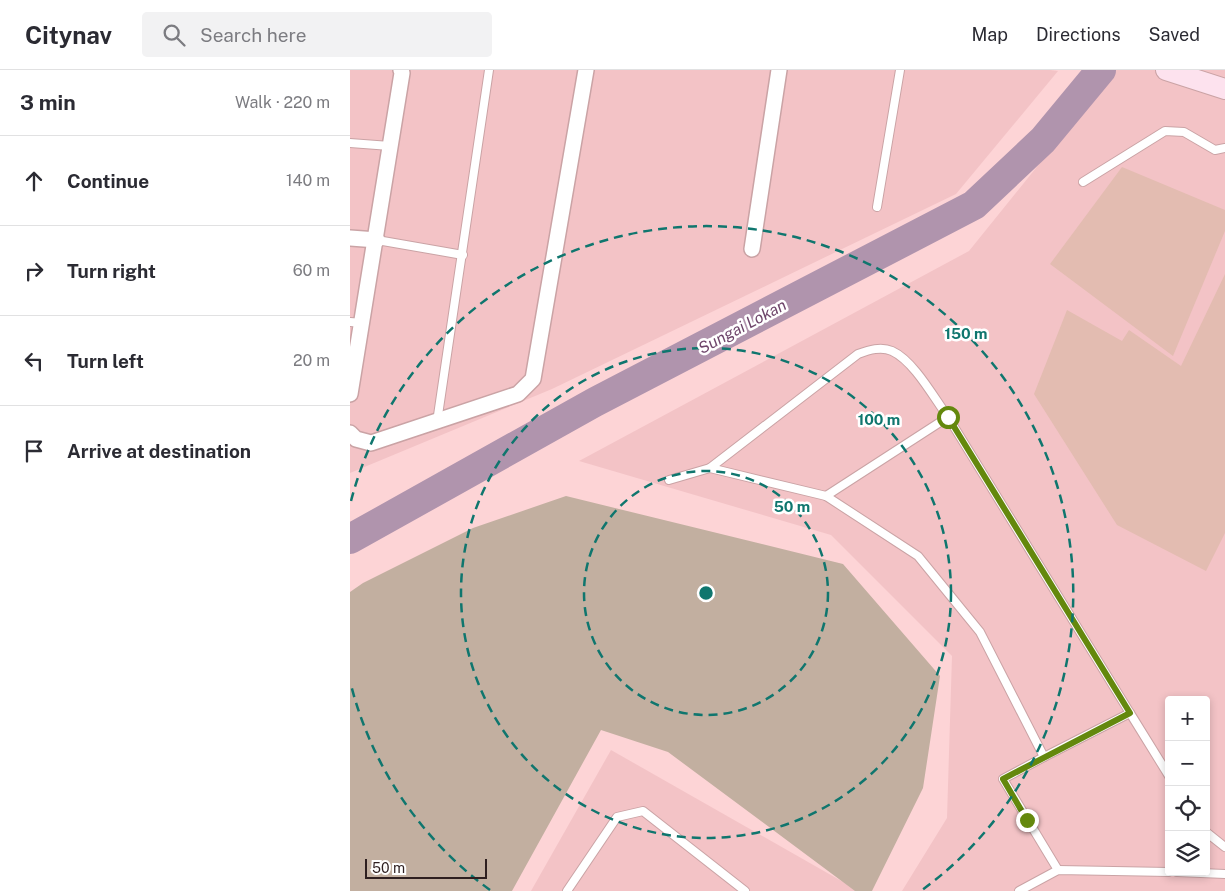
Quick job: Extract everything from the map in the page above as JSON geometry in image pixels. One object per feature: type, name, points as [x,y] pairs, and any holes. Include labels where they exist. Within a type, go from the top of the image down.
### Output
[{"type":"main road","points":[[1166,70],[1225,88]]},
{"type":"street","points":[[350,394],[356,323],[377,240],[402,74],[401,70]]},
{"type":"street","points":[[353,436],[371,443],[518,394],[533,379],[586,70]]},
{"type":"street","points":[[752,249],[779,70]]},
{"type":"street","points":[[350,238],[377,240]]},
{"type":"lane","points":[[437,422],[464,255],[489,70]]},
{"type":"lane","points":[[877,208],[900,70]]},
{"type":"lane","points":[[1083,182],[1166,131],[1184,132],[1215,150],[1225,148]]},
{"type":"lane","points":[[350,143],[390,146]]},
{"type":"lane","points":[[377,240],[464,255]]},
{"type":"lane","points":[[669,480],[710,468],[858,354],[874,348],[892,351],[909,363],[948,417],[1165,770]]},
{"type":"lane","points":[[826,496],[948,417]]},
{"type":"lane","points":[[710,468],[826,496],[918,556],[980,632],[1044,756]]},
{"type":"lane","points":[[1058,870],[1003,779],[1044,756],[1130,713]]},
{"type":"lane","points":[[567,891],[617,817],[643,811],[744,891]]},
{"type":"lane","points":[[1210,835],[1225,847]]},
{"type":"lane","points":[[1019,891],[1058,870],[1165,872]]},
{"type":"lane","points":[[1210,873],[1225,874]]},
{"type":"shaded area","points":[[350,70],[1058,71],[956,194],[552,389],[350,473]]},
{"type":"shaded area","points":[[1115,70],[1225,70],[1225,891],[902,891],[947,818],[952,656],[831,535],[579,461],[969,251]]},
{"type":"shaded area","points":[[566,496],[843,564],[940,676],[923,788],[872,891],[855,891],[668,752],[601,730],[512,891],[350,891],[350,592],[363,583],[473,528]]},
{"type":"shaded area","points":[[611,750],[859,891],[531,891]]},
{"type":"building","points":[[1122,167],[1225,210],[1225,231],[1173,356],[1050,264]]},
{"type":"building","points":[[1225,274],[1225,533],[1206,571],[1117,525],[1034,394],[1067,310],[1122,341],[1129,330],[1181,366]]},
{"type":"waterway","name":"Sungai Lokan","points":[[350,539],[595,402],[974,205],[1043,140],[1101,70]]},
{"type":"route","points":[[948,417],[1005,506],[1130,713],[1044,756],[1003,779],[1027,820]]}]
